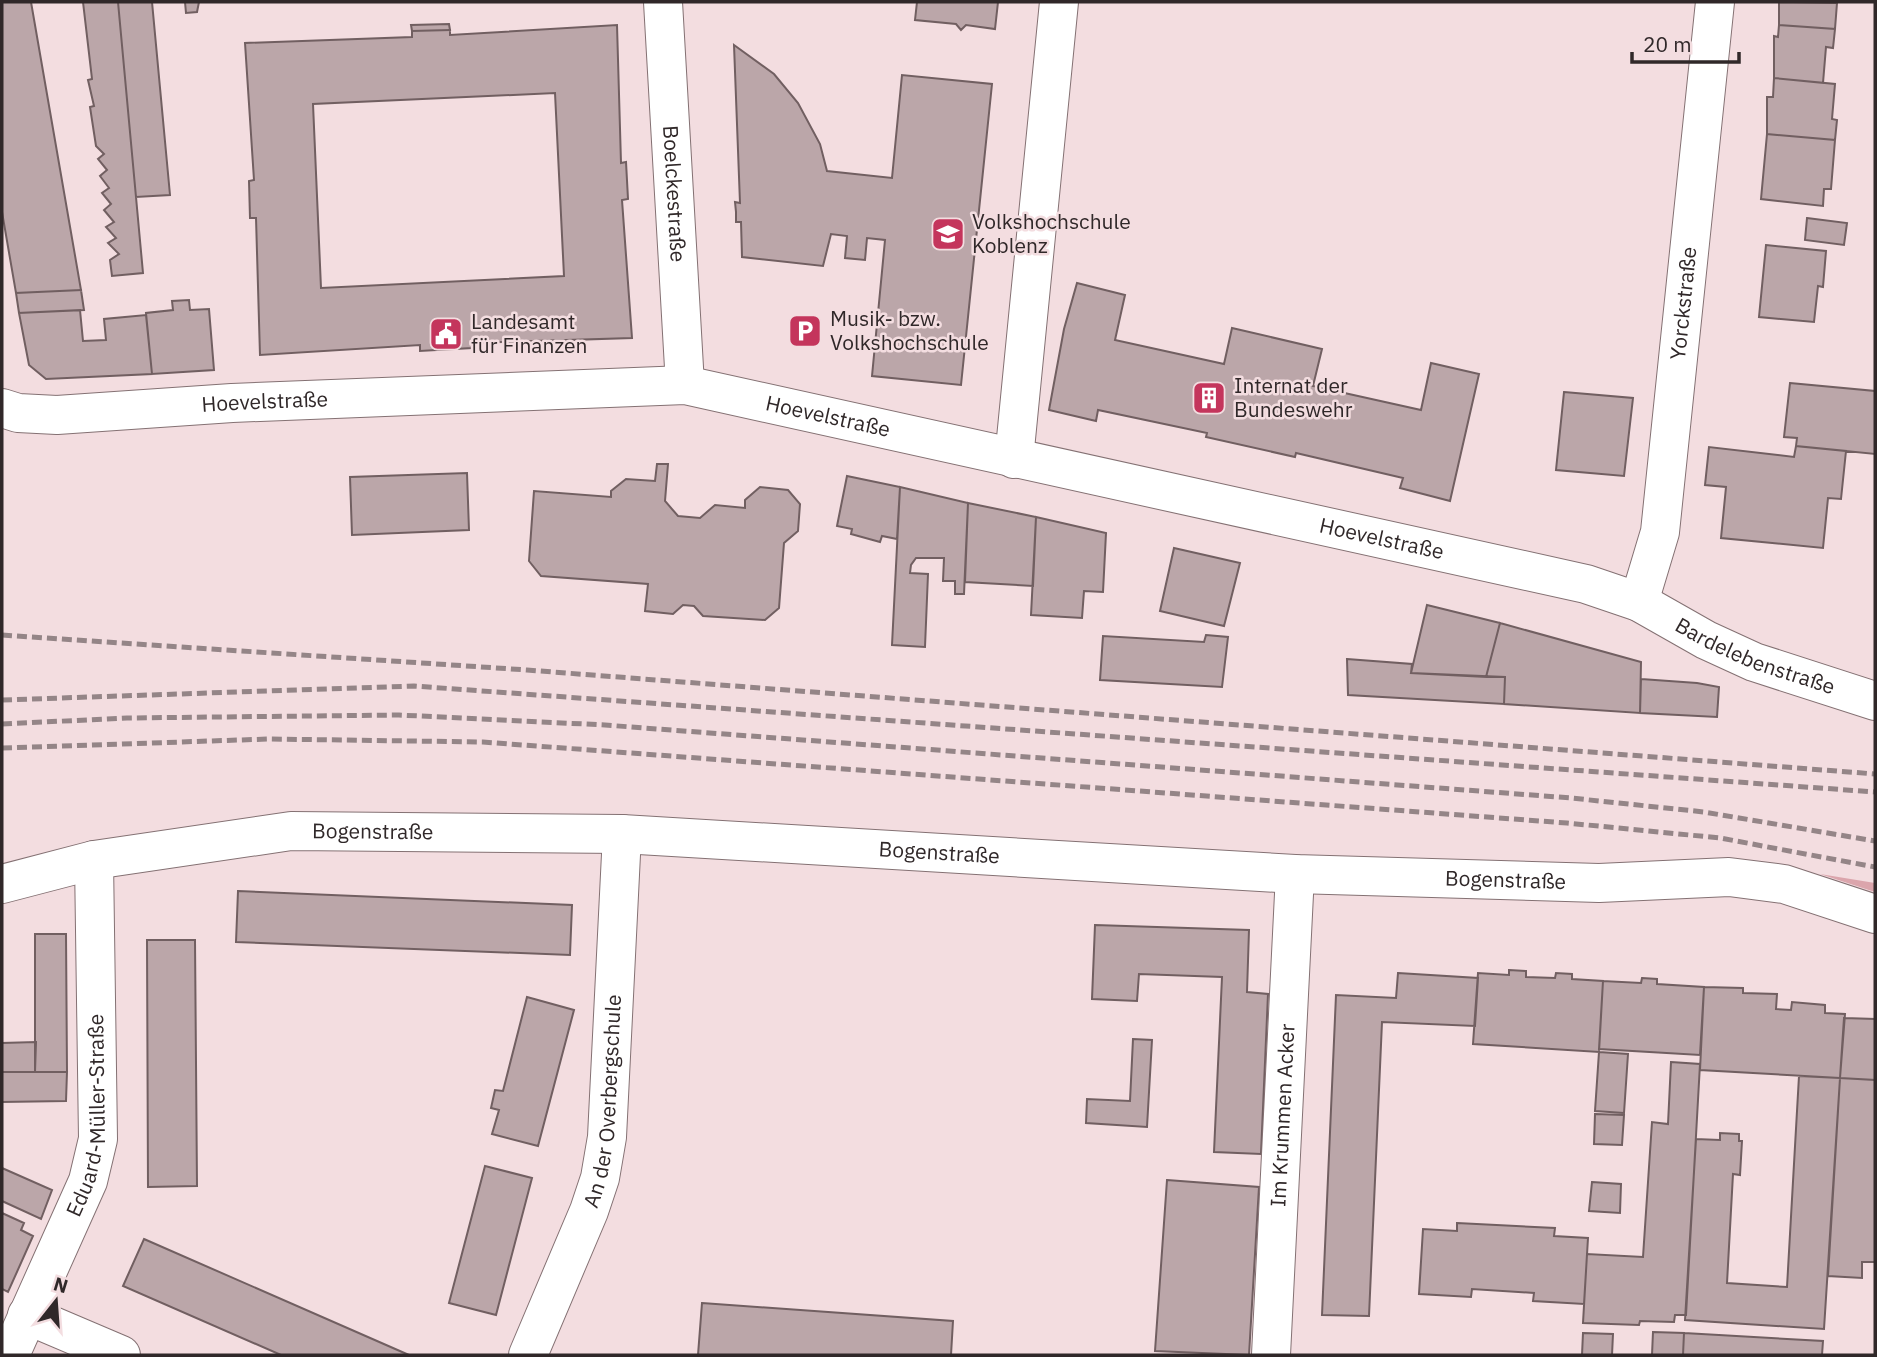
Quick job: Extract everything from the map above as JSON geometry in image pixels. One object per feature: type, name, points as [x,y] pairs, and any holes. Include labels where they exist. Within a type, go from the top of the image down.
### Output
[{"type":"street","name":"Boelckestraße","points":[[663,2],[685,385]]},
{"type":"street","points":[[1014,459],[1059,2]]},
{"type":"street","name":"Yorckstraße","points":[[1639,602],[1660,532],[1715,2]]},
{"type":"street","name":"Hoevelstraße","points":[[2,408],[18,413],[57,415],[232,403],[685,385],[1586,584],[1639,602]]},
{"type":"street","name":"Bardelebenstraße","points":[[1639,602],[1706,640],[1754,662],[1875,701]]},
{"type":"street","name":"Bogenstraße","points":[[2,884],[94,860],[291,831],[622,834],[1295,874],[1600,883],[1728,877],[1784,884],[1875,914]]},
{"type":"street","name":"An der Overbergschule","points":[[528,1355],[600,1178],[607,1137],[622,834]]},
{"type":"street","name":"Eduard-Müller-Straße","points":[[10,1355],[88,1181],[98,1139],[94,860]]},
{"type":"street","name":"Im Krummen Acker","points":[[1271,1355],[1295,874]]},
{"type":"street","points":[[27,1315],[121,1355]]},
{"type":"shaded area","points":[[1820,874],[1875,883],[1875,892]]},
{"type":"building","points":[[2,2],[31,2],[81,290],[16,293],[2,212]]},
{"type":"building","points":[[83,2],[118,2],[143,273],[112,276],[110,260],[119,254],[108,243],[116,238],[106,227],[114,222],[104,210],[111,204],[102,193],[109,188],[100,176],[107,170],[98,159],[104,154],[96,146],[90,107],[94,106],[88,80],[92,79]]},
{"type":"building","points":[[118,2],[152,2],[170,195],[136,197]]},
{"type":"building","points":[[185,2],[199,2],[197,12],[186,13]]},
{"type":"building","points":[[917,2],[998,2],[995,29],[966,25],[961,30],[956,24],[915,20]]},
{"type":"building","points":[[1779,2],[1837,3],[1835,29],[1779,25]]},
{"type":"building","points":[[449,24],[450,30],[412,31],[411,25]]},
{"type":"building","points":[[617,25],[621,163],[626,162],[628,199],[622,200],[632,338],[472,343],[472,348],[420,351],[420,345],[260,355],[256,218],[250,218],[249,181],[254,180],[245,43],[412,37],[412,31],[450,30],[450,35]],"holes":[[[555,93],[564,276],[321,288],[313,104]]]},
{"type":"building","points":[[1779,25],[1835,29],[1833,48],[1826,47],[1823,83],[1774,78],[1774,36],[1778,37]]},
{"type":"building","points":[[734,45],[774,74],[798,103],[820,144],[827,171],[892,178],[902,75],[992,84],[961,385],[872,376],[885,240],[867,238],[865,260],[845,258],[847,236],[831,234],[823,266],[742,257],[741,222],[736,222],[735,202],[740,203]]},
{"type":"building","points":[[1774,78],[1835,84],[1832,119],[1837,120],[1835,140],[1767,134],[1767,97],[1773,97]]},
{"type":"building","points":[[1767,134],[1835,140],[1831,189],[1824,189],[1823,206],[1761,199]]},
{"type":"building","points":[[1807,218],[1847,223],[1844,245],[1805,240]]},
{"type":"building","points":[[1766,245],[1826,251],[1823,287],[1818,286],[1814,322],[1759,317]]},
{"type":"building","name":"Internat der Bundeswehr","points":[[1077,283],[1125,295],[1115,340],[1224,364],[1232,328],[1322,349],[1313,386],[1421,410],[1431,363],[1479,374],[1450,501],[1400,488],[1403,478],[1296,453],[1295,457],[1206,437],[1207,433],[1098,410],[1096,421],[1049,410],[1064,329]]},
{"type":"building","points":[[81,290],[84,310],[19,313],[16,293]]},
{"type":"building","points":[[189,300],[190,310],[209,309],[214,370],[152,374],[146,313],[173,310],[172,301]]},
{"type":"building","points":[[80,310],[83,341],[106,340],[104,319],[146,315],[152,374],[46,379],[29,365],[19,313]]},
{"type":"building","points":[[1790,383],[1875,391],[1875,454],[1796,446],[1797,438],[1784,437]]},
{"type":"building","points":[[1564,392],[1633,398],[1624,476],[1556,470]]},
{"type":"building","points":[[1796,446],[1846,451],[1841,499],[1828,498],[1823,548],[1721,538],[1726,487],[1705,485],[1709,447],[1794,457]]},
{"type":"building","points":[[657,464],[668,464],[665,501],[678,516],[700,518],[715,505],[745,508],[745,500],[760,487],[788,490],[800,504],[798,531],[784,543],[779,608],[765,620],[703,616],[694,606],[683,605],[673,614],[645,611],[648,584],[541,576],[529,561],[534,491],[611,497],[611,491],[626,479],[655,481]]},
{"type":"building","points":[[467,473],[469,530],[352,535],[350,477]]},
{"type":"building","points":[[847,476],[900,487],[897,539],[882,536],[880,542],[851,534],[852,529],[837,526]]},
{"type":"building","points":[[900,487],[968,503],[964,594],[955,594],[955,581],[943,581],[944,558],[916,558],[911,565],[910,573],[928,574],[925,647],[892,645]]},
{"type":"building","points":[[968,503],[1036,517],[1033,586],[965,582]]},
{"type":"building","points":[[1036,517],[1106,533],[1103,592],[1084,591],[1082,618],[1031,615]]},
{"type":"building","points":[[1174,548],[1240,563],[1224,626],[1160,611]]},
{"type":"building","points":[[1427,605],[1500,623],[1486,677],[1411,673]]},
{"type":"building","points":[[1500,623],[1641,662],[1640,713],[1504,704],[1505,677],[1486,677]]},
{"type":"building","points":[[1206,635],[1228,637],[1222,687],[1100,680],[1103,636],[1204,642]]},
{"type":"building","points":[[1347,659],[1412,664],[1411,673],[1505,677],[1504,704],[1348,695]]},
{"type":"building","points":[[1641,679],[1719,687],[1717,717],[1640,713]]},
{"type":"building","points":[[238,891],[572,905],[570,955],[236,942]]},
{"type":"building","points":[[1095,925],[1249,930],[1247,992],[1268,994],[1261,1154],[1214,1152],[1222,977],[1139,974],[1137,1001],[1092,999]]},
{"type":"building","points":[[35,934],[66,934],[67,1072],[35,1072]]},
{"type":"building","points":[[147,940],[195,940],[197,1186],[148,1187]]},
{"type":"building","points":[[1509,970],[1526,971],[1526,977],[1555,978],[1556,973],[1572,974],[1572,979],[1603,981],[1599,1052],[1473,1044],[1478,973],[1509,975]]},
{"type":"building","points":[[1398,973],[1478,978],[1475,1026],[1382,1022],[1369,1316],[1322,1315],[1336,995],[1396,998]]},
{"type":"building","points":[[1642,978],[1657,979],[1657,984],[1704,987],[1700,1055],[1599,1049],[1603,981],[1641,983]]},
{"type":"building","points":[[1704,987],[1743,988],[1743,993],[1777,994],[1776,1009],[1791,1010],[1792,1002],[1825,1005],[1825,1013],[1845,1014],[1840,1078],[1700,1070]]},
{"type":"building","points":[[527,997],[574,1010],[538,1146],[492,1134],[499,1110],[491,1108],[495,1090],[503,1091]]},
{"type":"building","points":[[1844,1018],[1875,1019],[1875,1080],[1840,1078]]},
{"type":"building","points":[[1133,1039],[1152,1040],[1147,1127],[1086,1123],[1087,1099],[1130,1101]]},
{"type":"building","points":[[36,1042],[35,1072],[2,1072],[2,1043]]},
{"type":"building","points":[[1599,1052],[1628,1054],[1624,1113],[1595,1111]]},
{"type":"building","points":[[1671,1062],[1700,1064],[1686,1315],[1675,1315],[1674,1322],[1640,1321],[1639,1325],[1583,1323],[1587,1254],[1643,1257],[1652,1122],[1668,1124]]},
{"type":"building","points":[[2,1072],[67,1072],[66,1101],[2,1102]]},
{"type":"building","points":[[1799,1076],[1840,1078],[1824,1329],[1685,1320],[1696,1139],[1720,1140],[1720,1133],[1739,1134],[1739,1141],[1742,1141],[1740,1175],[1733,1174],[1727,1283],[1787,1287]]},
{"type":"building","points":[[1840,1078],[1875,1080],[1875,1262],[1862,1262],[1862,1278],[1828,1276]]},
{"type":"building","points":[[1595,1114],[1624,1115],[1622,1145],[1594,1144]]},
{"type":"building","points":[[485,1166],[532,1178],[496,1315],[449,1303]]},
{"type":"building","points":[[2,1168],[52,1190],[41,1219],[2,1201]]},
{"type":"building","points":[[1167,1180],[1259,1187],[1249,1355],[1155,1351]]},
{"type":"building","points":[[1592,1182],[1621,1184],[1620,1213],[1589,1211]]},
{"type":"building","points":[[2,1213],[24,1223],[21,1230],[33,1236],[8,1292],[2,1289]]},
{"type":"building","points":[[1457,1223],[1555,1228],[1554,1236],[1588,1238],[1584,1304],[1533,1301],[1534,1293],[1472,1289],[1471,1297],[1419,1294],[1423,1229],[1457,1231]]},
{"type":"building","points":[[144,1239],[409,1355],[281,1355],[123,1286]]},
{"type":"building","points":[[702,1303],[953,1321],[951,1355],[698,1355]]},
{"type":"building","points":[[1653,1332],[1684,1333],[1683,1355],[1652,1355]]},
{"type":"building","points":[[1583,1333],[1613,1334],[1612,1355],[1582,1355]]},
{"type":"building","points":[[1684,1333],[1823,1341],[1822,1355],[1683,1355]]},
{"type":"railway","points":[[2,635],[527,670],[1875,774]]},
{"type":"railway","points":[[2,700],[414,686],[1875,792]]},
{"type":"railway","points":[[2,724],[127,718],[399,715],[605,725],[1571,798],[1704,812],[1875,841]]},
{"type":"railway","points":[[2,748],[270,739],[483,742],[1567,823],[1720,838],[1875,867]]},
{"type":"place","name":"Volkshochschule Koblenz","points":[[948,234]]},
{"type":"place","name":"Musik- bzw. Volkshochschule","points":[[805,331]]},
{"type":"place","name":"Landesamt für Finanzen","points":[[446,334]]},
{"type":"place","name":"Internat der Bundeswehr","points":[[1209,398]]}]
